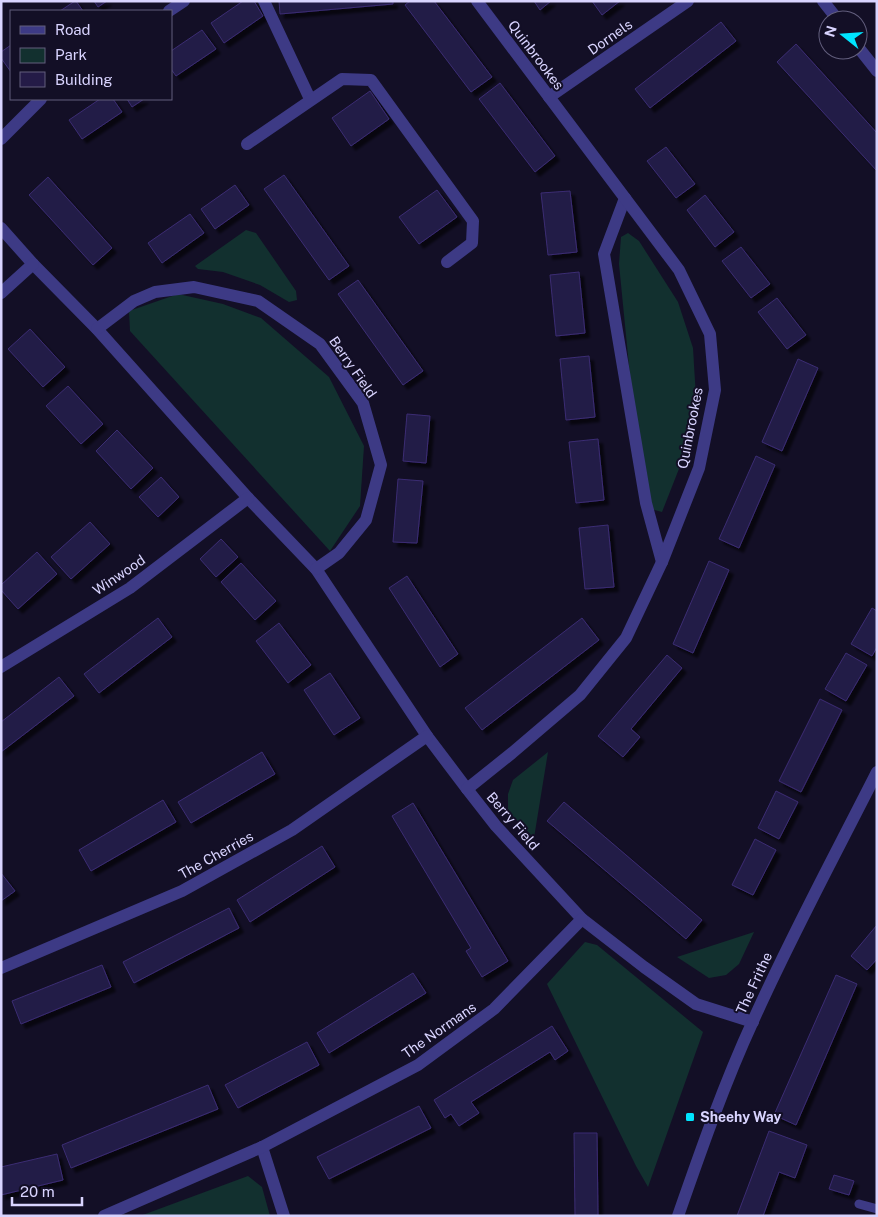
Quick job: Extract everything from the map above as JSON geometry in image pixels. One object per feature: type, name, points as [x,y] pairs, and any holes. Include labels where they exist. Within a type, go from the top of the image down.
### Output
[{"type":"street","points":[[170,10],[184,1]]},
{"type":"street","points":[[264,1],[310,99]]},
{"type":"street","name":"Quinbrookes","points":[[467,789],[580,695],[626,638],[662,562],[700,468],[715,390],[710,334],[679,270],[477,1]]},
{"type":"street","name":"Dornels","points":[[549,97],[688,1]]},
{"type":"street","points":[[868,60],[877,71]]},
{"type":"street","points":[[247,144],[342,78],[371,80],[473,221],[472,243],[447,262]]},
{"type":"street","points":[[1,139],[40,100]]},
{"type":"street","points":[[626,198],[604,254],[646,503],[662,562]]},
{"type":"street","name":"Berry Field","points":[[1,228],[97,330],[248,498],[316,569],[427,736],[467,789],[496,826],[582,919],[696,1004],[753,1022]]},
{"type":"street","points":[[1,293],[33,264]]},
{"type":"street","name":"Berry Field","points":[[97,330],[134,301],[155,292],[194,288],[258,301],[320,344],[363,403],[381,465],[366,520],[339,553],[316,569]]},
{"type":"street","name":"Winwood","points":[[1,667],[130,588],[248,498]]},
{"type":"street","name":"The Cherries","points":[[1,968],[190,886],[292,830],[427,736]]},
{"type":"street","name":"The Frithe","points":[[678,1216],[717,1105],[753,1022],[773,978],[877,772]]},
{"type":"street","name":"The Normans","points":[[104,1216],[262,1147],[418,1066],[494,1009],[582,919]]},
{"type":"street","points":[[262,1147],[284,1216]]},
{"type":"lane","points":[[859,1204],[877,1209]]},
{"type":"green space","points":[[246,230],[256,233],[296,291],[297,300],[289,302],[260,285],[223,272],[198,269],[195,266]]},
{"type":"green space","points":[[628,233],[639,241],[678,302],[693,348],[696,398],[686,451],[662,512],[651,509],[642,498],[619,264],[621,237]]},
{"type":"green space","points":[[178,294],[223,304],[261,318],[329,377],[364,446],[360,506],[330,551],[130,331],[129,311]]},
{"type":"green space","points":[[548,752],[534,838],[508,811],[508,794],[513,780]]},
{"type":"green space","points":[[754,932],[739,964],[726,975],[709,978],[677,957]]},
{"type":"green space","points":[[585,942],[597,945],[703,1032],[648,1187],[547,984]]},
{"type":"green space","points":[[248,1176],[262,1187],[270,1216],[140,1216]]},
{"type":"building","points":[[76,1],[82,10],[62,10]]},
{"type":"building","points":[[94,1],[107,1],[98,7]]},
{"type":"building","points":[[243,1],[254,1],[263,16],[224,43],[211,23]]},
{"type":"building","points":[[279,1],[393,1],[393,4],[280,14]]},
{"type":"building","points":[[410,1],[434,1],[492,77],[471,92],[405,5]]},
{"type":"building","points":[[534,1],[551,1],[540,10]]},
{"type":"building","points":[[592,1],[620,1],[602,15]]},
{"type":"building","points":[[721,22],[736,41],[650,108],[635,89]]},
{"type":"building","points":[[202,30],[216,49],[176,76],[172,70],[172,50]]},
{"type":"building","points":[[796,44],[877,133],[877,171],[777,62]]},
{"type":"building","points":[[10,46],[10,71],[1,58],[1,52]]},
{"type":"building","points":[[500,83],[555,156],[535,172],[479,99]]},
{"type":"building","points":[[370,91],[389,119],[351,146],[332,118]]},
{"type":"building","points":[[99,100],[114,100],[122,112],[82,139],[69,120]]},
{"type":"building","points":[[128,100],[142,100],[132,107]]},
{"type":"building","points":[[666,147],[695,184],[676,198],[647,161]]},
{"type":"building","points":[[284,175],[349,266],[329,280],[264,189]]},
{"type":"building","points":[[48,177],[112,248],[93,265],[29,195]]},
{"type":"building","points":[[235,185],[249,205],[215,229],[201,209]]},
{"type":"building","points":[[437,190],[457,217],[419,244],[399,217]]},
{"type":"building","points":[[570,191],[577,252],[548,255],[541,193]]},
{"type":"building","points":[[705,195],[734,232],[715,247],[687,210]]},
{"type":"building","points":[[190,214],[204,233],[162,263],[148,243]]},
{"type":"building","points":[[741,247],[770,284],[751,298],[722,261]]},
{"type":"building","points":[[579,272],[585,333],[556,336],[550,275]]},
{"type":"building","points":[[358,280],[423,371],[403,385],[338,294]]},
{"type":"building","points":[[777,298],[806,335],[787,349],[758,312]]},
{"type":"building","points":[[30,329],[65,367],[43,387],[8,349]]},
{"type":"building","points":[[589,356],[595,417],[566,420],[560,359]]},
{"type":"building","points":[[798,359],[818,368],[782,451],[762,442]]},
{"type":"building","points":[[68,386],[103,424],[81,444],[46,406]]},
{"type":"building","points":[[407,414],[430,416],[426,463],[403,461]]},
{"type":"building","points":[[117,430],[153,468],[131,489],[96,451]]},
{"type":"building","points":[[598,439],[604,500],[576,503],[569,442]]},
{"type":"building","points":[[756,456],[775,465],[739,548],[719,539]]},
{"type":"building","points":[[161,477],[179,497],[158,517],[139,497]]},
{"type":"building","points":[[398,479],[423,481],[417,543],[393,542]]},
{"type":"building","points":[[90,522],[110,544],[71,579],[51,557]]},
{"type":"building","points":[[608,525],[614,587],[585,589],[579,528]]},
{"type":"building","points":[[221,539],[238,557],[216,577],[200,559]]},
{"type":"building","points":[[37,552],[57,574],[18,609],[1,590],[1,585]]},
{"type":"building","points":[[709,561],[729,570],[693,653],[673,644]]},
{"type":"building","points":[[241,563],[276,601],[255,620],[221,582]]},
{"type":"building","points":[[407,576],[458,654],[440,667],[389,588]]},
{"type":"building","points":[[872,608],[877,611],[877,647],[872,656],[851,644]]},
{"type":"building","points":[[158,618],[172,637],[99,693],[84,674]]},
{"type":"building","points":[[582,618],[599,640],[482,730],[465,708]]},
{"type":"building","points":[[279,623],[311,665],[288,683],[256,641]]},
{"type":"building","points":[[846,653],[867,665],[846,701],[825,689]]},
{"type":"building","points":[[667,655],[682,668],[631,729],[640,737],[623,757],[598,736]]},
{"type":"building","points":[[330,673],[360,718],[334,735],[304,690]]},
{"type":"building","points":[[59,677],[74,696],[1,752],[1,722]]},
{"type":"building","points":[[820,699],[842,710],[801,792],[779,781]]},
{"type":"building","points":[[262,752],[275,774],[191,823],[178,802]]},
{"type":"building","points":[[776,791],[798,802],[779,839],[758,828]]},
{"type":"building","points":[[163,800],[176,822],[91,871],[79,850]]},
{"type":"building","points":[[564,802],[702,920],[686,939],[547,821]]},
{"type":"building","points":[[413,803],[508,961],[482,977],[466,951],[471,948],[392,816]]},
{"type":"building","points":[[755,839],[776,850],[753,895],[732,885]]},
{"type":"building","points":[[322,846],[335,867],[250,922],[237,900]]},
{"type":"building","points":[[1,873],[15,891],[1,901]]},
{"type":"building","points":[[229,908],[239,928],[134,983],[123,962]]},
{"type":"building","points":[[877,925],[877,959],[867,970],[851,956]]},
{"type":"building","points":[[102,965],[111,987],[21,1024],[12,1001]]},
{"type":"building","points":[[413,973],[426,993],[329,1053],[317,1033]]},
{"type":"building","points":[[836,975],[857,984],[796,1125],[774,1115]]},
{"type":"building","points":[[552,1026],[568,1051],[555,1060],[550,1052],[471,1102],[479,1113],[459,1126],[451,1114],[445,1118],[434,1100]]},
{"type":"building","points":[[307,1042],[319,1065],[238,1108],[225,1085]]},
{"type":"building","points":[[208,1085],[218,1109],[71,1168],[62,1145]]},
{"type":"building","points":[[419,1106],[431,1128],[329,1179],[317,1157]]},
{"type":"building","points":[[769,1131],[807,1145],[795,1178],[779,1172],[763,1216],[737,1216]]},
{"type":"building","points":[[574,1133],[597,1133],[598,1216],[575,1216]]},
{"type":"building","points":[[57,1154],[63,1180],[1,1195],[1,1167]]},
{"type":"building","points":[[834,1175],[854,1181],[849,1195],[829,1189]]},
{"type":"place","name":"Sheehy Way","points":[[690,1117]]}]
